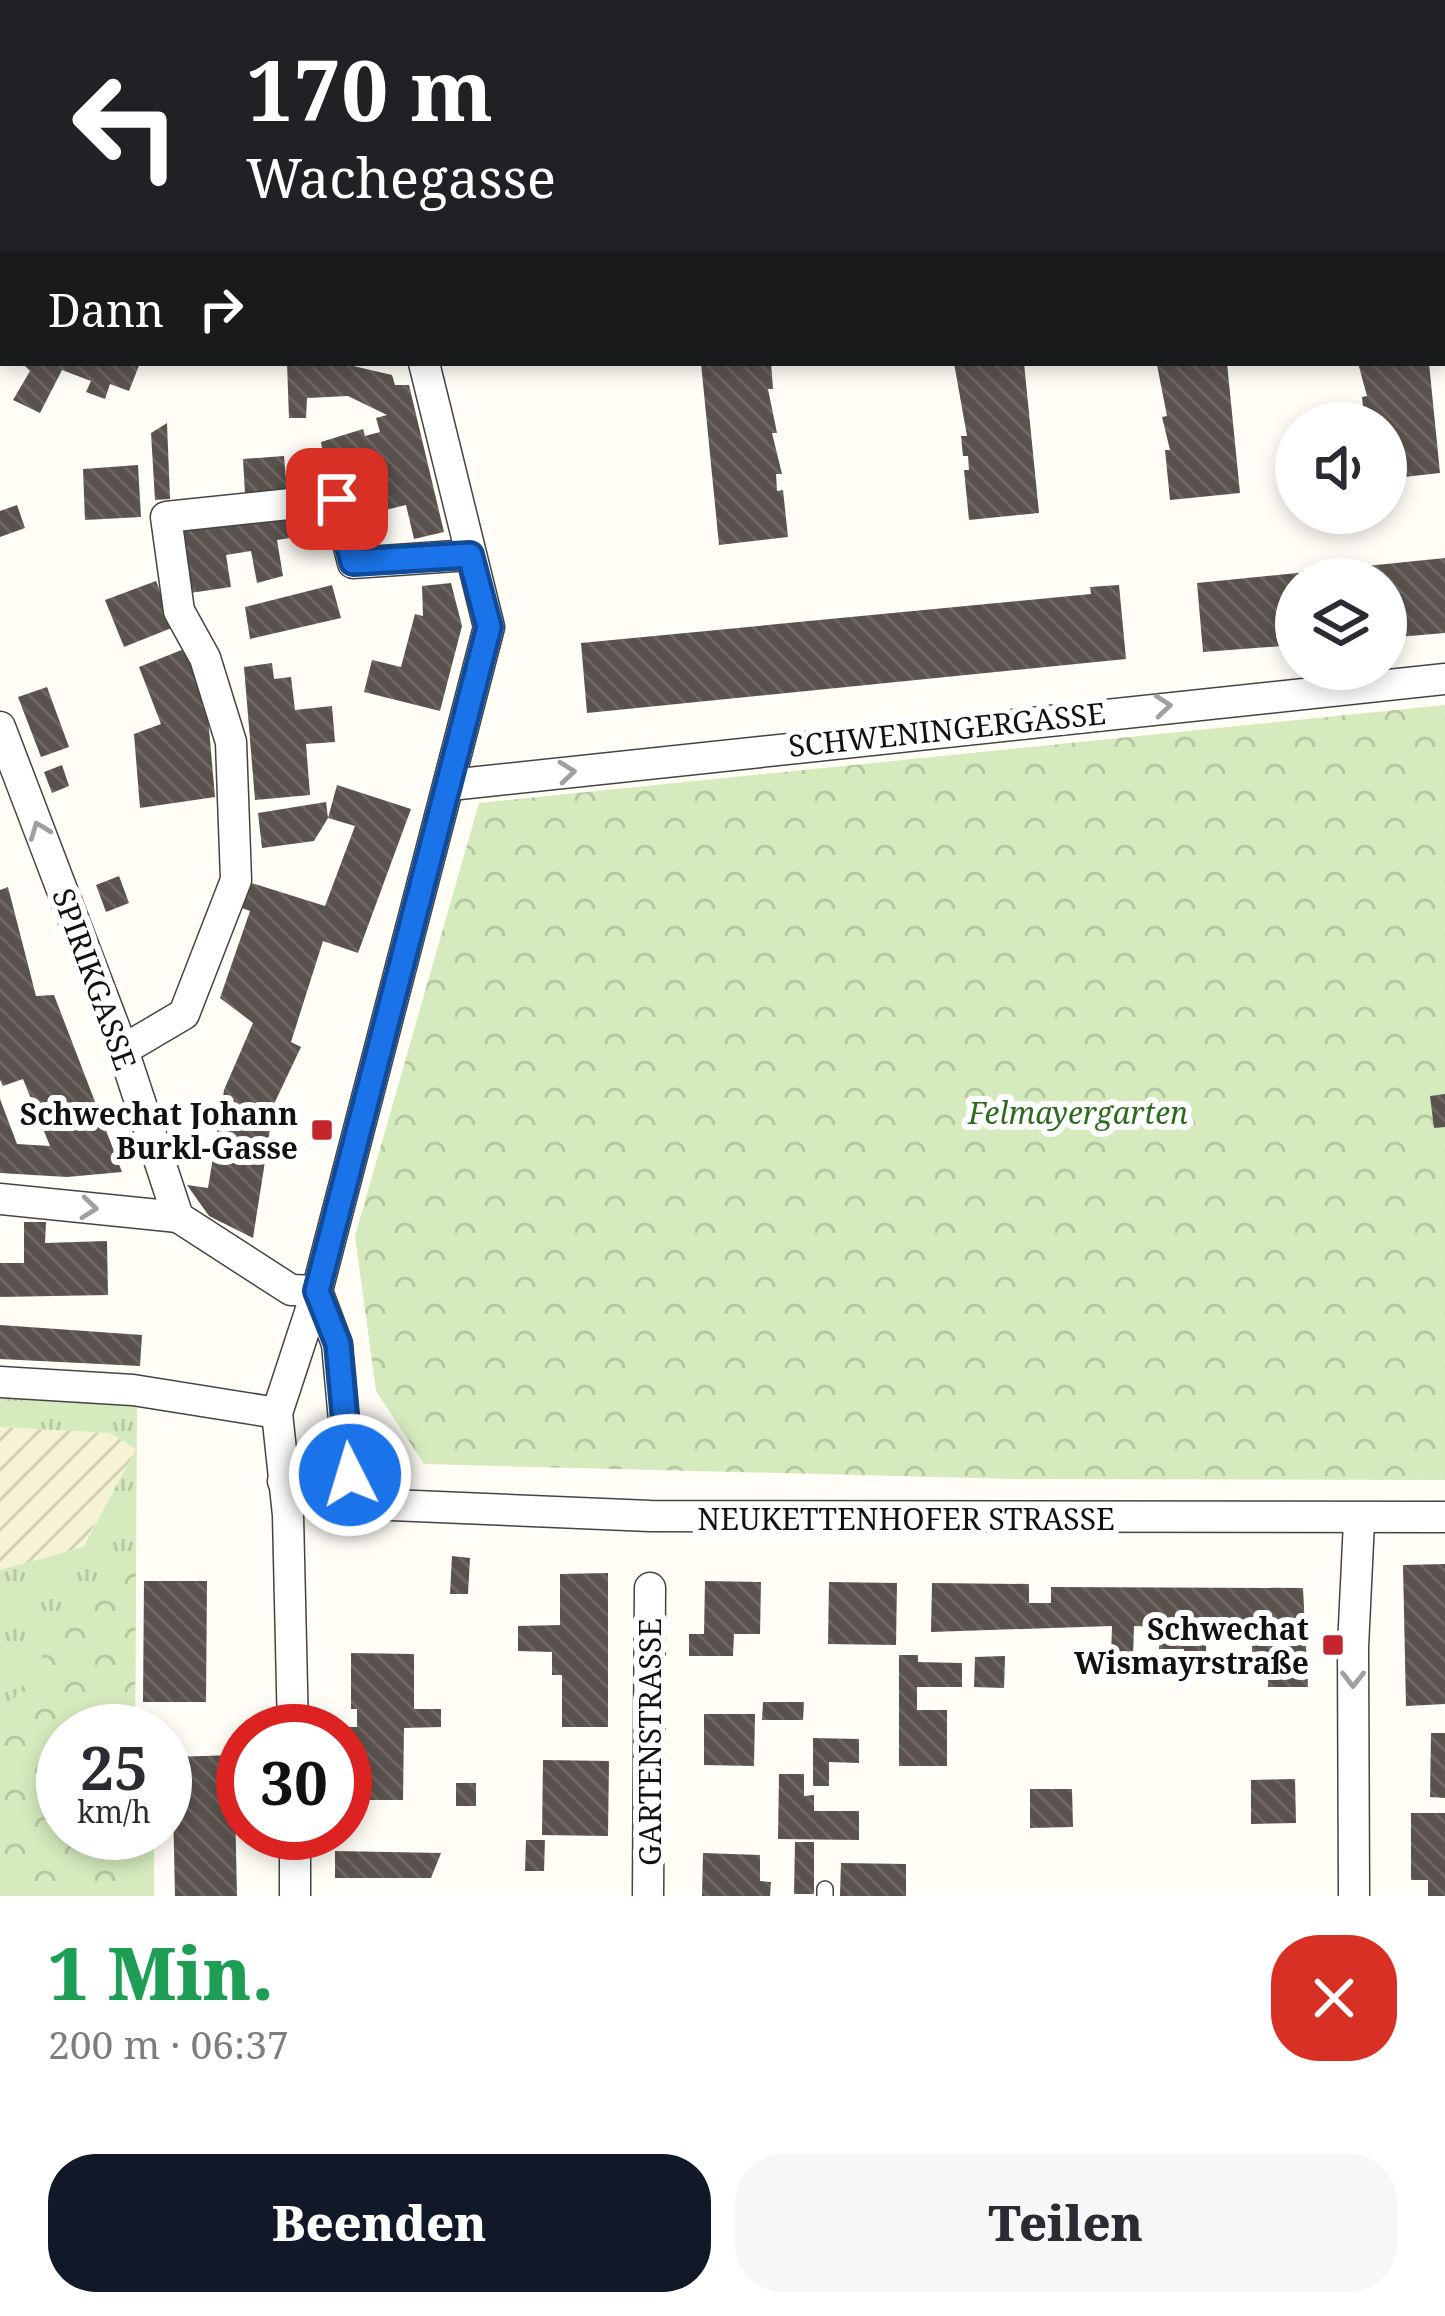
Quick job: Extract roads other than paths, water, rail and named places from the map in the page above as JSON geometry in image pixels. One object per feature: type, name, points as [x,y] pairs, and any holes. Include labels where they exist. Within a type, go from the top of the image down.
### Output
[{"type":"street","points":[[292,1704],[277,1413],[317,1291],[489,627],[422,368]]},
{"type":"street","points":[[123,1050],[151,1038],[184,1013],[236,880],[231,742],[205,658],[179,610],[166,517],[337,499],[353,562],[470,555]]},
{"type":"street","name":"SCHWENINGERGASSE","points":[[450,785],[1445,679]]},
{"type":"street","name":"SPIRIKGASSE","points":[[0,727],[123,1050],[178,1217]]},
{"type":"street","points":[[0,1199],[178,1217],[291,1290],[317,1291]]},
{"type":"street","points":[[317,1291],[338,1344],[350,1475],[368,1504]]},
{"type":"street","points":[[0,1382],[134,1390],[277,1413]]},
{"type":"street","name":"NEUKETTENHOFER STRASSE","points":[[283,1481],[313,1499],[650,1516],[1359,1521],[1445,1517]]},
{"type":"street","points":[[1354,1896],[1353,1647],[1359,1521]]},
{"type":"street","name":"GARTENSTRASSE","points":[[648,1896],[650,1588]]},
{"type":"street","points":[[295,1860],[295,1896]]},
{"type":"place","name":"Schwechat Johann Burkl-Gasse","points":[[322,1130]]},
{"type":"place","name":"Schwechat Wismayrstraße","points":[[1333,1645]]},
{"type":"park label","name":"Felmayergarten","points":[[1078,1112]]}]
